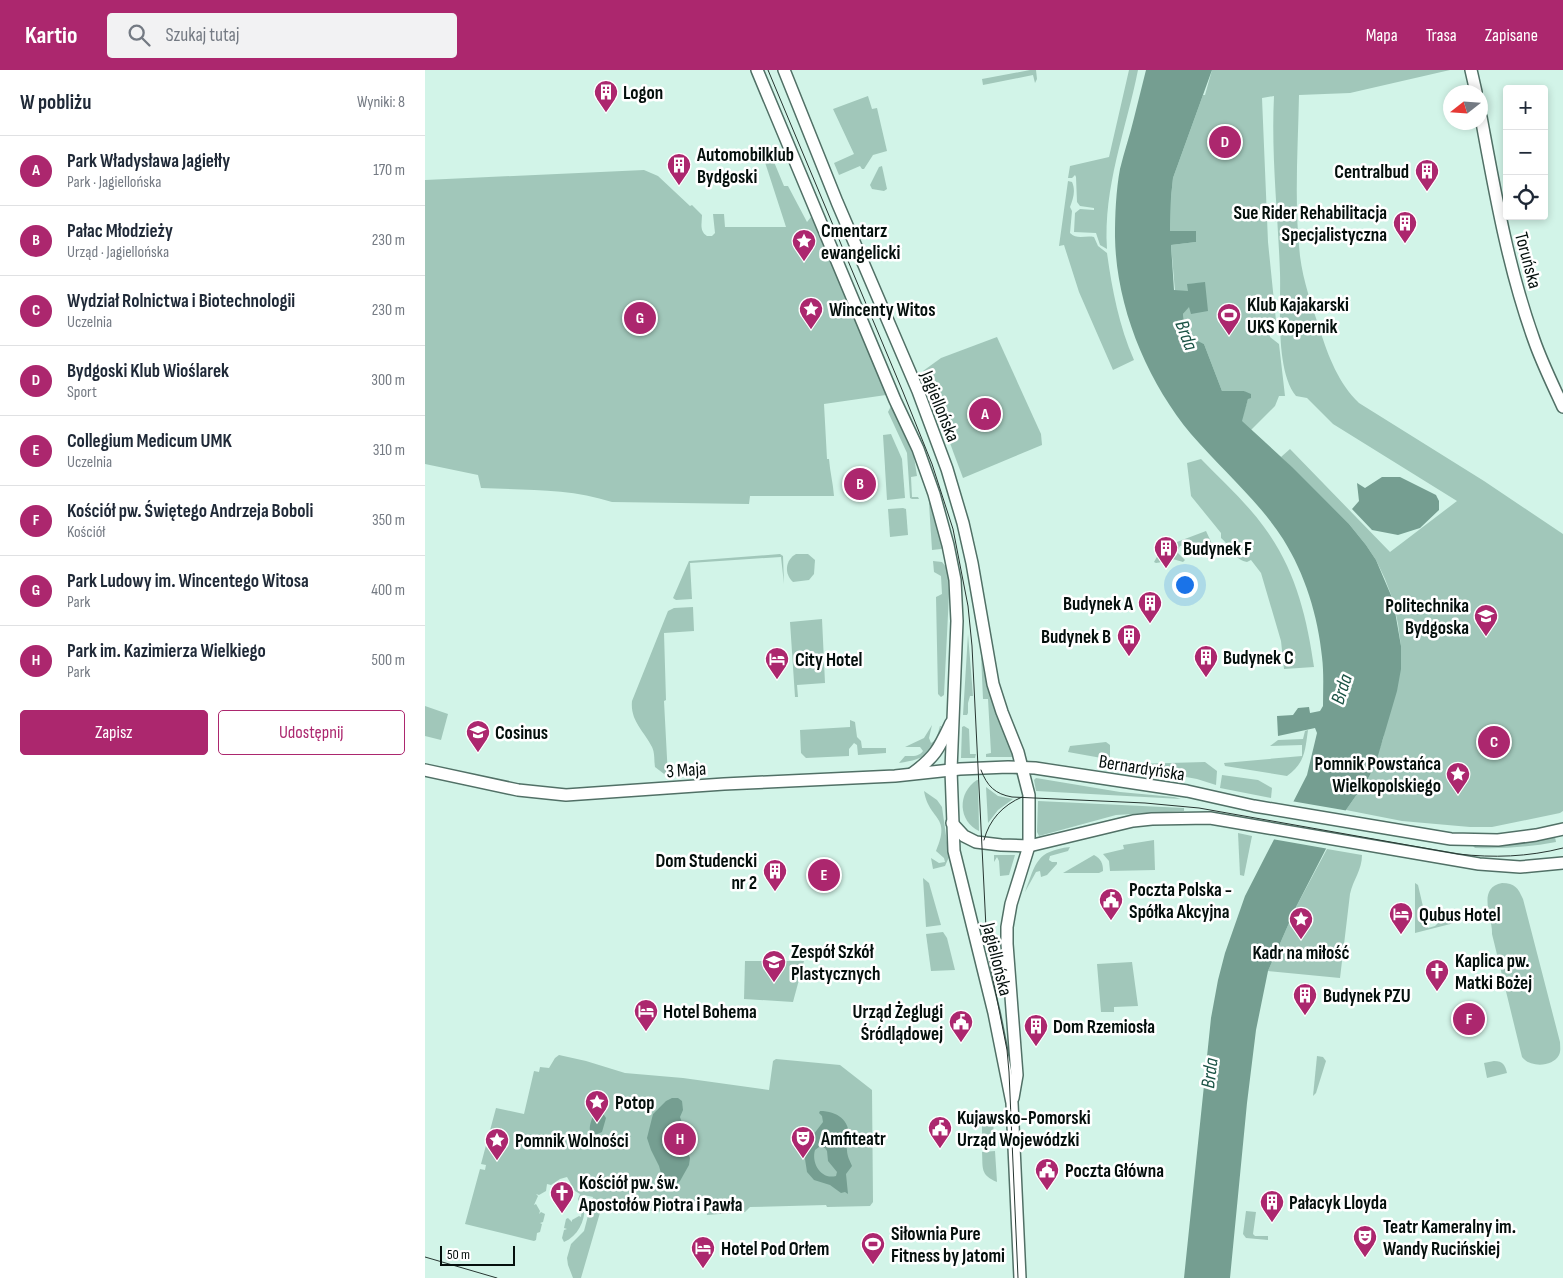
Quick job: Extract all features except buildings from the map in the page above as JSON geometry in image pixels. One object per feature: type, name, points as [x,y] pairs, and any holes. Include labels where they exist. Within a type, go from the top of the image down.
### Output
[{"type":"main road","name":"Jagiellońska","points":[[757,70],[895,400],[918,449],[940,514],[950,552],[957,596],[951,770],[954,851],[994,1013],[1012,1103],[1020,1278]]},
{"type":"main road","name":"Jagiellońska","points":[[784,70],[837,202],[918,391],[947,468],[969,549],[993,684],[1023,768],[1030,802],[1029,846],[1011,904],[1007,927],[1017,1075],[1012,1103]]},
{"type":"main road","points":[[1471,70],[1474,85]]},
{"type":"main road","name":"Toruńska","points":[[1483,130],[1514,276],[1538,350],[1563,407]]},
{"type":"main road","points":[[911,774],[929,761],[936,753],[953,718]]},
{"type":"main road","name":"Bernardyńska","points":[[951,770],[1023,768],[1061,772],[1187,791],[1254,806],[1428,836],[1475,840],[1517,838],[1563,829]]},
{"type":"main road","name":"3 Maja","points":[[425,770],[518,790],[567,795],[951,770]]},
{"type":"main road","points":[[953,823],[964,836],[976,842],[1029,846],[1133,821],[1153,818],[1210,818],[1493,866],[1520,867],[1563,863]]},
{"type":"shaded area","points":[[1036,70],[1037,79],[1035,83],[1033,75],[983,85],[982,79]]},
{"type":"shaded area","points":[[1129,70],[1138,70],[1116,159],[1108,203],[1107,249],[1100,245],[1096,233],[1074,232],[1075,213],[1080,209],[1094,210],[1094,208],[1080,206],[1077,202],[1076,177],[1075,175],[1072,178],[1068,178],[1070,166],[1109,157]]},
{"type":"shaded area","points":[[1212,70],[1450,70],[1350,93],[1299,95],[1297,196],[1300,256],[1308,293],[1331,360],[1340,378],[1359,403],[1484,481],[1563,534],[1563,811],[1560,813],[1492,827],[1470,827],[1402,821],[1346,810],[1369,777],[1383,739],[1401,646],[1398,624],[1393,600],[1385,579],[1366,545],[1349,524],[1281,457],[1290,449],[1390,552],[1457,501],[1333,424],[1307,398],[1296,396],[1289,385],[1282,354],[1280,320],[1280,273],[1273,141],[1274,96],[1262,98],[1268,242],[1276,321],[1269,328],[1270,337],[1279,344],[1285,396],[1279,396],[1275,406],[1251,430],[1241,421],[1248,399],[1247,394],[1244,391],[1222,391],[1204,344],[1186,336],[1183,314],[1205,283],[1188,284],[1188,291],[1175,291],[1171,245],[1196,242],[1196,231],[1170,231],[1171,197],[1173,178],[1203,95],[1205,95]]},
{"type":"shaded area","points":[[868,96],[872,109],[877,108],[887,151],[873,155],[864,169],[860,166],[839,175],[834,163],[854,154],[833,109]]},
{"type":"shaded area","points":[[769,150],[784,186],[788,186],[807,222],[811,217],[826,241],[886,395],[824,404],[827,459],[829,459],[834,496],[750,496],[749,504],[612,502],[596,497],[564,492],[481,488],[478,475],[425,464],[425,180],[644,170],[658,176],[690,206],[692,205],[702,215],[701,227],[704,234],[712,236],[715,233],[713,214],[724,214],[725,227],[786,227],[762,153]]},
{"type":"shaded area","points":[[882,166],[887,189],[884,191],[872,189],[870,185],[879,167]]},
{"type":"shaded area","points":[[1068,181],[1072,182],[1074,189],[1070,207],[1072,211],[1070,233],[1079,237],[1094,237],[1098,246],[1107,253],[1117,307],[1124,334],[1134,360],[1113,370],[1079,292],[1064,245],[1059,246]]},
{"type":"shaded area","points":[[997,337],[1041,434],[1042,445],[963,478],[923,371],[941,358]]},
{"type":"shaded area","points":[[891,406],[914,457],[917,476],[911,477],[912,497],[918,497],[919,499],[910,498],[907,453],[888,412]]},
{"type":"shaded area","points":[[891,434],[902,459],[905,498],[887,500],[883,435]]},
{"type":"shaded area","points":[[1201,459],[1242,500],[1257,518],[1284,559],[1292,576],[1308,630],[1314,667],[1284,669],[1281,641],[1261,573],[1251,560],[1247,562],[1235,555],[1221,538],[1221,533],[1191,496],[1187,463]]},
{"type":"shaded area","points":[[929,503],[932,503],[944,547],[941,549],[932,550]]},
{"type":"shaded area","points":[[888,509],[906,509],[908,535],[890,537]]},
{"type":"shaded area","points":[[1206,531],[1213,546],[1214,557],[1206,555],[1201,544],[1198,545],[1198,556],[1196,557],[1190,553],[1187,545],[1180,546],[1177,552],[1185,560],[1183,562],[1171,559],[1154,562],[1161,548]]},
{"type":"shaded area","points":[[780,554],[783,556],[784,584],[781,557],[690,563],[692,599],[676,600],[673,598],[689,561]]},
{"type":"shaded area","points":[[796,554],[808,554],[815,560],[814,574],[809,580],[793,582],[788,575],[788,563]]},
{"type":"shaded area","points":[[933,561],[942,562],[948,573],[949,594],[944,695],[941,697],[938,694],[936,597],[942,594],[941,576],[934,572]]},
{"type":"shaded area","points":[[693,607],[694,631],[664,633],[666,700],[664,701],[668,777],[655,767],[653,749],[635,720],[632,701],[668,611],[674,608]]},
{"type":"shaded area","points":[[822,619],[825,683],[797,685],[798,697],[795,697],[790,622]]},
{"type":"shaded area","points":[[968,634],[973,696],[970,696],[967,715],[963,715]]},
{"type":"shaded area","points":[[981,655],[991,697],[1014,757],[986,757],[986,754],[991,753],[988,699],[983,699]]},
{"type":"shaded area","points":[[425,706],[448,714],[441,740],[425,736]]},
{"type":"shaded area","points":[[850,720],[855,722],[857,737],[861,741],[862,748],[886,748],[886,753],[858,755],[857,745],[854,743],[849,749],[849,756],[806,758],[801,753],[800,730],[850,727]]},
{"type":"shaded area","points":[[932,725],[929,738],[931,743],[936,740],[941,726],[935,743],[932,749],[923,757],[899,763],[905,756],[915,756],[923,751],[920,747],[905,747],[924,738]]},
{"type":"shaded area","points":[[964,726],[969,729],[970,754],[976,754],[975,758],[961,758],[962,727]]},
{"type":"shaded area","points":[[1308,730],[1301,761],[1287,776],[1225,766],[1224,763],[1302,756],[1302,745],[1270,746],[1278,740],[1303,739],[1305,731]]},
{"type":"shaded area","points":[[1106,742],[1110,745],[1110,757],[1107,759],[1068,752],[1070,746]]},
{"type":"shaded area","points":[[1205,762],[1217,771],[1216,785],[1197,779],[1131,767],[1133,764]]},
{"type":"shaded area","points":[[1222,775],[1258,780],[1272,788],[1271,798],[1220,788]]},
{"type":"shaded area","points":[[1036,778],[1120,792],[1181,799],[1036,791],[1034,780]]},
{"type":"shaded area","points":[[977,780],[979,831],[967,821],[963,807],[963,799],[966,792]]},
{"type":"shaded area","points":[[986,787],[998,796],[1013,799],[998,810],[988,823]]},
{"type":"shaded area","points":[[924,791],[937,800],[942,807],[949,857],[945,866],[933,869],[931,858],[939,863],[945,862],[944,858],[936,851],[942,831],[941,824],[930,808]]},
{"type":"shaded area","points":[[1038,801],[1184,808],[1184,811],[1116,815],[1039,836],[1037,832]]},
{"type":"shaded area","points":[[1238,833],[1252,836],[1244,876],[1240,875]]},
{"type":"shaded area","points":[[1555,837],[1556,842],[1526,846],[1475,848],[1473,846],[1519,843]]},
{"type":"shaded area","points":[[1154,840],[1155,870],[1110,871],[1109,861],[1103,854],[1124,849],[1123,845]]},
{"type":"shaded area","points":[[1070,847],[1068,851],[1050,856],[1049,860],[1057,862],[1057,864],[1047,875],[1041,877],[1040,871],[1036,872],[1025,892],[1035,866],[1044,855]]},
{"type":"shaded area","points":[[1327,849],[1362,855],[1361,865],[1350,894],[1340,978],[1268,971],[1296,907]]},
{"type":"shaded area","points":[[994,855],[1015,855],[1009,875],[1000,876],[999,861],[997,857],[994,862]]},
{"type":"shaded area","points":[[1094,855],[1101,862],[1103,871],[1099,873],[1063,873]]},
{"type":"shaded area","points":[[923,878],[929,883],[941,925],[926,927]]},
{"type":"shaded area","points":[[1415,883],[1418,885],[1428,928],[1438,923],[1464,916],[1470,916],[1470,919],[1415,933]]},
{"type":"shaded area","points":[[1502,883],[1515,887],[1523,899],[1560,1042],[1559,1055],[1547,1064],[1530,1063],[1522,1057],[1492,934],[1488,904],[1490,891],[1494,886]]},
{"type":"shaded area","points":[[943,932],[947,938],[955,970],[931,971],[926,934]]},
{"type":"shaded area","points":[[745,961],[804,961],[793,1002],[744,999]]},
{"type":"shaded area","points":[[1132,962],[1138,1006],[1114,1007],[1114,1012],[1101,1012],[1097,964]]},
{"type":"shaded area","points":[[559,1055],[625,1073],[683,1078],[769,1090],[773,1061],[776,1059],[840,1065],[872,1090],[873,1202],[870,1206],[750,1207],[745,1212],[707,1215],[706,1209],[656,1212],[604,1199],[581,1278],[573,1278],[567,1258],[571,1244],[584,1231],[593,1197],[583,1195],[585,1209],[582,1222],[575,1234],[564,1242],[562,1238],[564,1230],[567,1229],[564,1228],[566,1219],[568,1218],[572,1222],[572,1220],[579,1216],[581,1217],[582,1208],[584,1207],[581,1206],[578,1199],[580,1194],[575,1191],[567,1177],[551,1185],[547,1184],[546,1191],[539,1195],[536,1194],[538,1196],[534,1205],[536,1204],[540,1211],[539,1214],[541,1212],[545,1214],[543,1222],[540,1223],[542,1224],[540,1232],[537,1233],[536,1240],[534,1241],[465,1224],[480,1169],[485,1170],[486,1165],[481,1164],[496,1108],[524,1114],[534,1071],[539,1072],[540,1067],[549,1068]]},
{"type":"shaded area","points":[[1317,1056],[1323,1057],[1326,1061],[1316,1093],[1313,1096]]},
{"type":"shaded area","points":[[1494,1061],[1503,1064],[1507,1073],[1487,1078],[1484,1063]]},
{"type":"shaded area","points":[[993,1114],[994,1143],[982,1144],[982,1124]]},
{"type":"shaded area","points":[[995,1151],[997,1182],[985,1174],[982,1162],[982,1152]]},
{"type":"shaded area","points":[[1246,1211],[1256,1212],[1253,1234],[1255,1236],[1268,1236],[1268,1240],[1246,1238],[1243,1234]]},
{"type":"water","name":"Brda","points":[[1146,70],[1212,70],[1173,178],[1171,197],[1170,231],[1196,231],[1196,242],[1171,245],[1174,290],[1188,291],[1187,284],[1205,282],[1208,311],[1191,314],[1189,307],[1183,314],[1186,335],[1204,344],[1222,391],[1244,391],[1251,394],[1242,421],[1292,467],[1349,524],[1366,545],[1376,560],[1393,600],[1401,646],[1401,669],[1397,691],[1377,759],[1369,777],[1346,810],[1296,907],[1268,971],[1256,1030],[1230,1278],[1184,1278],[1211,1018],[1225,953],[1245,896],[1307,775],[1317,733],[1315,728],[1278,736],[1277,716],[1293,715],[1298,708],[1309,707],[1310,713],[1320,711],[1323,706],[1323,663],[1314,611],[1304,581],[1291,552],[1262,511],[1191,434],[1175,413],[1148,367],[1128,316],[1121,290],[1117,263],[1115,237],[1116,203],[1120,169]]},
{"type":"water","points":[[1382,477],[1400,477],[1436,495],[1439,501],[1439,510],[1420,528],[1398,535],[1372,530],[1352,509],[1359,501],[1357,483],[1365,488]]},
{"type":"water","points":[[678,1098],[682,1101],[683,1110],[680,1117],[685,1131],[683,1141],[690,1158],[689,1165],[680,1181],[677,1184],[671,1185],[662,1177],[647,1138],[653,1114],[666,1101]]},
{"type":"water","name":"Potop","points":[[598,1111],[602,1112],[606,1118],[602,1132],[595,1135],[592,1134],[590,1127],[593,1115]]},
{"type":"water","points":[[820,1111],[826,1111],[837,1115],[847,1126],[849,1138],[847,1152],[852,1166],[846,1174],[848,1194],[845,1192],[841,1193],[830,1185],[814,1180],[807,1172],[805,1159],[807,1143],[823,1122],[822,1116],[819,1113]],"holes":[[[819,1147],[825,1148],[828,1161],[837,1172],[836,1176],[831,1177],[822,1173],[814,1160],[815,1150]]]},
{"type":"pier","points":[[1291,801],[1349,811],[1329,849],[1272,839]]},
{"type":"tram line","points":[[768,70],[903,392],[932,464],[953,529],[968,606],[972,646],[987,948],[1007,1050],[1009,1072],[1018,1278]]},
{"type":"tram line","points":[[981,770],[992,788],[1001,794],[1012,797],[1145,803],[1199,808],[1458,854],[1524,855],[1563,848]]},
{"type":"tram line","points":[[984,840],[989,826],[998,814],[1009,804],[1022,797]]},
{"type":"tram line","points":[[425,1257],[497,1278]]},
{"type":"place","name":"Logon","points":[[606,113]]},
{"type":"place","name":"Bydgoski Klub Wioślarek","points":[[1225,142]]},
{"type":"place","name":"Automobilklub Bydgoski","points":[[679,186]]},
{"type":"place","name":"Centralbud","points":[[1427,192]]},
{"type":"place","name":"Sue Rider Rehabilitacja Specjalistyczna","points":[[1405,244]]},
{"type":"place","name":"Cmentarz ewangelicki","points":[[804,262]]},
{"type":"place","name":"Park Ludowy im. Wincentego Witosa","points":[[640,318]]},
{"type":"place","name":"Wincenty Witos","points":[[811,330]]},
{"type":"place","name":"Klub Kajakarski UKS Kopernik","points":[[1229,336]]},
{"type":"place","name":"Park Władysława Jagiełły","points":[[985,414]]},
{"type":"place","name":"Pałac Młodzieży","points":[[860,484]]},
{"type":"place","name":"Budynek F","points":[[1166,569]]},
{"type":"place","name":"Budynek A","points":[[1150,624]]},
{"type":"place","name":"Politechnika Bydgoska","points":[[1486,637]]},
{"type":"place","name":"Budynek B","points":[[1129,657]]},
{"type":"place","name":"Budynek C","points":[[1206,678]]},
{"type":"place","name":"City Hotel","points":[[777,680]]},
{"type":"place","name":"Wydział Rolnictwa i Biotechnologii","points":[[1494,742]]},
{"type":"place","name":"Cosinus","points":[[478,753]]},
{"type":"place","name":"Pomnik Powstańca Wielkopolskiego","points":[[1458,795]]},
{"type":"place","name":"Collegium Medicum UMK","points":[[824,875]]},
{"type":"place","name":"Dom Studencki nr 2","points":[[775,892]]},
{"type":"place","name":"Poczta Polska - Spółka Akcyjna","points":[[1111,921]]},
{"type":"place","name":"Qubus Hotel","points":[[1401,935]]},
{"type":"place","name":"Kadr na miłość","points":[[1301,940]]},
{"type":"place","name":"Zespół Szkół Plastycznych","points":[[774,983]]},
{"type":"place","name":"Kaplica pw. Matki Bożej","points":[[1437,992]]},
{"type":"place","name":"Budynek PZU","points":[[1305,1016]]},
{"type":"place","name":"Kościół pw. Świętego Andrzeja Boboli","points":[[1469,1019]]},
{"type":"place","name":"Hotel Bohema","points":[[646,1032]]},
{"type":"place","name":"Urząd Żeglugi Śródlądowej","points":[[961,1043]]},
{"type":"place","name":"Dom Rzemiosła","points":[[1036,1047]]},
{"type":"place","name":"Potop","points":[[597,1123]]},
{"type":"place","name":"Park im. Kazimierza Wielkiego","points":[[680,1139]]},
{"type":"place","name":"Kujawsko-Pomorski Urząd Wojewódzki","points":[[940,1149]]},
{"type":"place","name":"Amfiteatr","points":[[803,1159]]},
{"type":"place","name":"Pomnik Wolności","points":[[497,1161]]},
{"type":"place","name":"Poczta Główna","points":[[1047,1191]]},
{"type":"place","name":"Kościół pw. św. Apostołów Piotra i Pawła","points":[[562,1214]]},
{"type":"place","name":"Pałacyk Lloyda","points":[[1272,1223]]},
{"type":"place","name":"Teatr Kameralny im. Wandy Rucińskiej","points":[[1365,1258]]},
{"type":"place","name":"Siłownia Pure Fitness by Jatomi","points":[[873,1265]]},
{"type":"place","name":"Hotel Pod Orłem","points":[[703,1269]]}]
